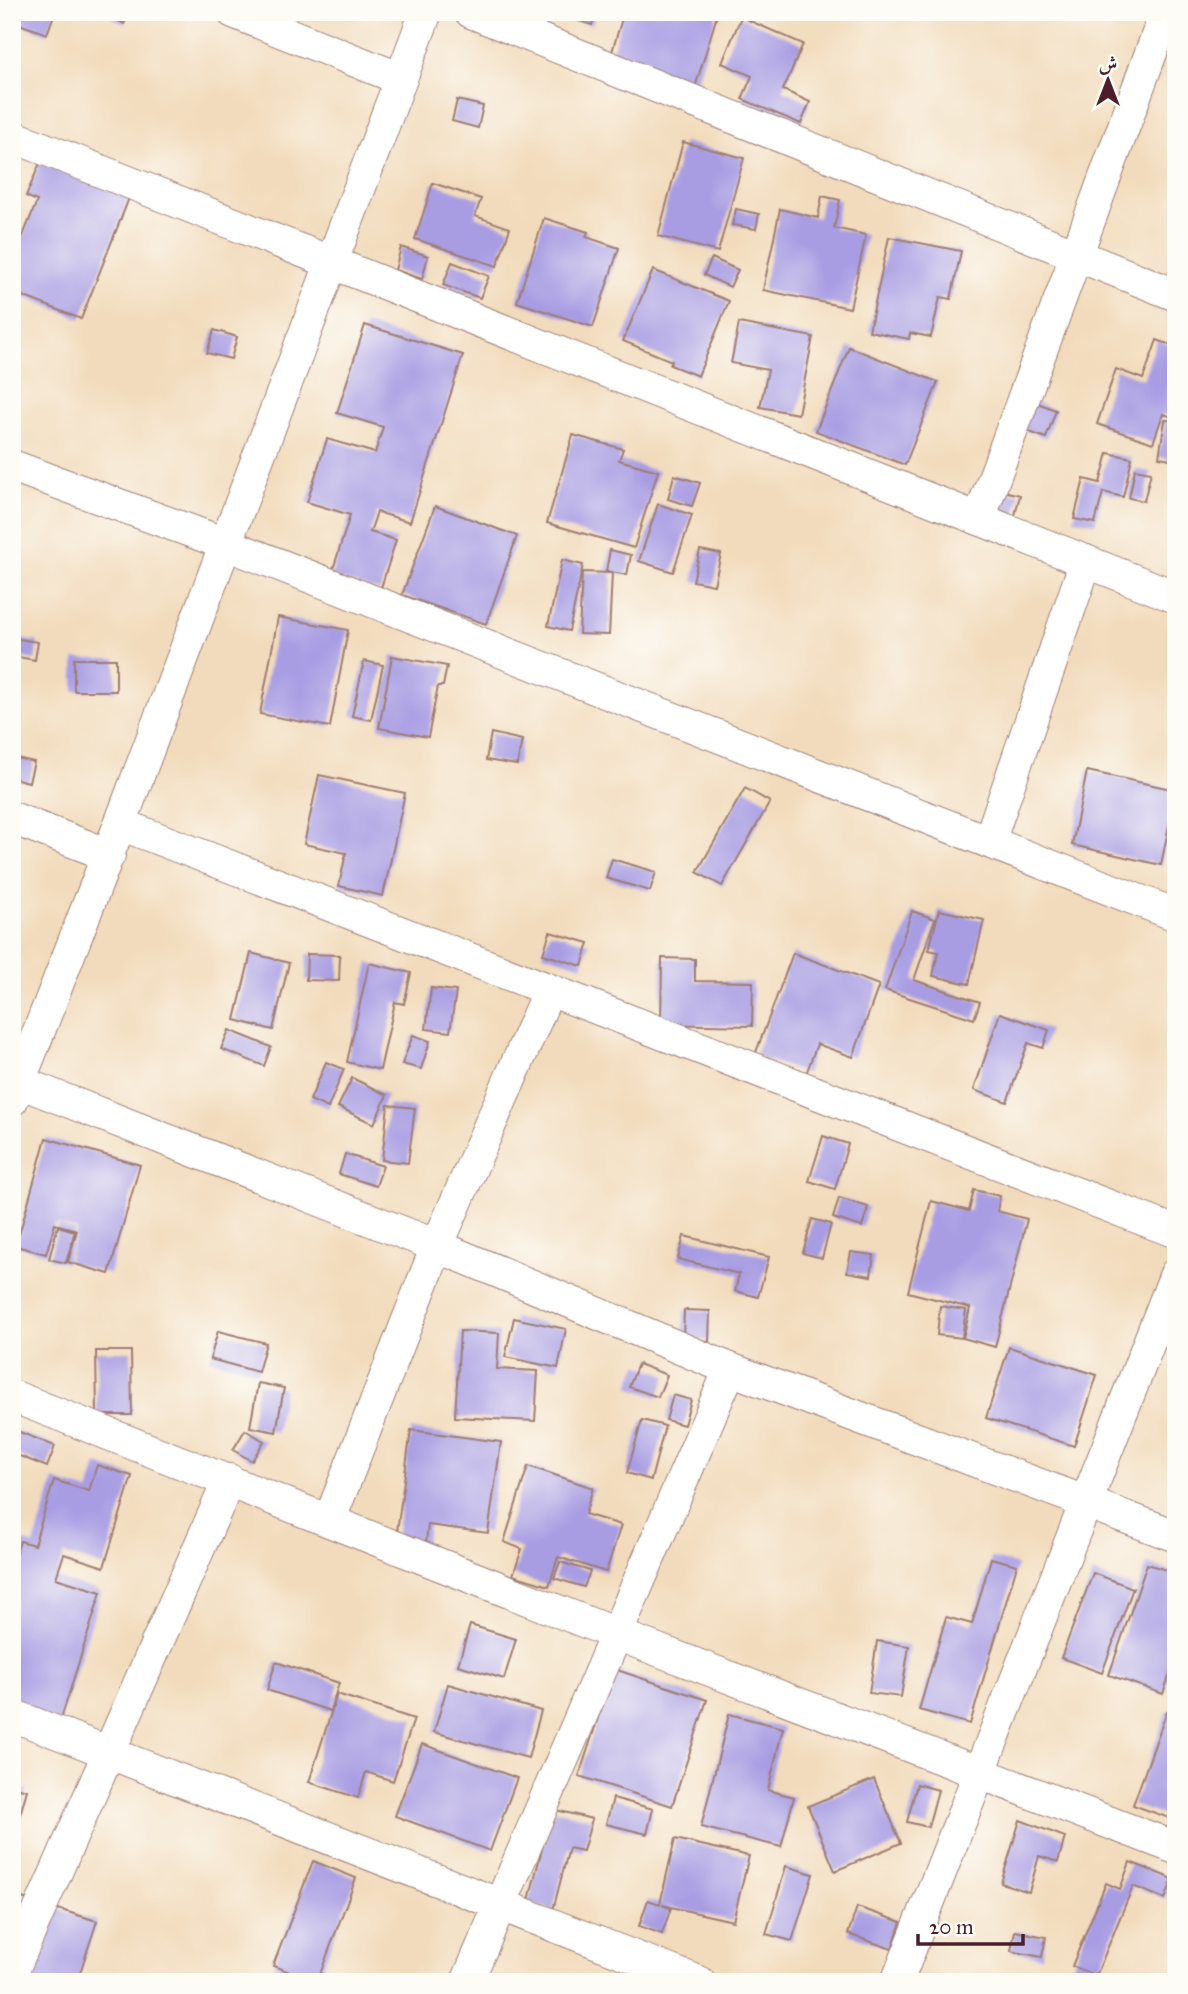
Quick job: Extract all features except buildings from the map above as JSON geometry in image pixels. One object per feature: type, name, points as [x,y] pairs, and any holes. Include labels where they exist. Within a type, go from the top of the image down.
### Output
[{"type":"street","points":[[233,12],[401,79]]},
{"type":"street","points":[[426,12],[120,824],[16,1091],[437,1246],[730,1369],[1176,1536]]},
{"type":"street","points":[[471,12],[1176,295]]},
{"type":"street","points":[[979,519],[1167,12]]},
{"type":"street","points":[[12,136],[1176,597]]},
{"type":"street","points":[[12,466],[226,544],[1176,915]]},
{"type":"street","points":[[989,842],[1086,561]]},
{"type":"street","points":[[12,818],[108,855]]},
{"type":"street","points":[[120,824],[1176,1232]]},
{"type":"street","points":[[330,1519],[437,1246],[549,990]]},
{"type":"street","points":[[897,1982],[1176,1274]]},
{"type":"street","points":[[467,1982],[730,1369]]},
{"type":"street","points":[[12,1396],[330,1519],[616,1634],[1176,1847]]},
{"type":"street","points":[[12,1972],[229,1480]]},
{"type":"street","points":[[12,1715],[699,1982]]}]
